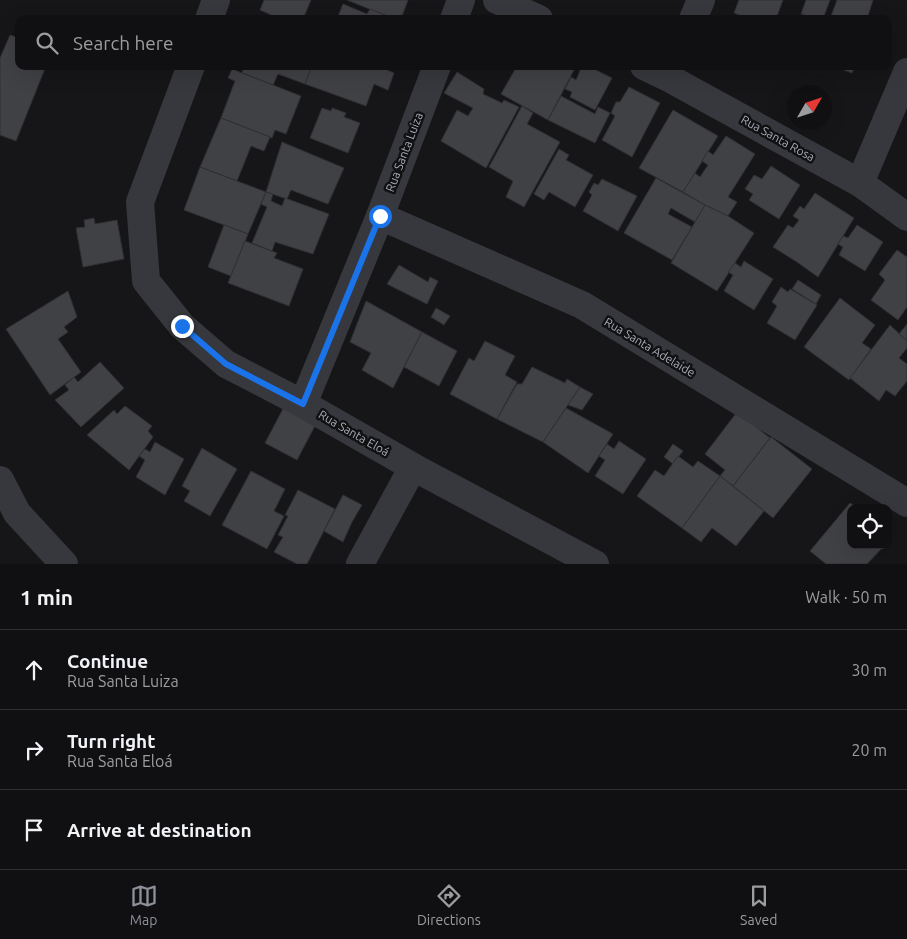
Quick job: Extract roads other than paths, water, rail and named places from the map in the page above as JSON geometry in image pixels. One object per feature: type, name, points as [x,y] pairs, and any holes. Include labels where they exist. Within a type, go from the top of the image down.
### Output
[{"type":"street","points":[[210,15],[216,0]]},
{"type":"street","points":[[455,15],[461,0]]},
{"type":"street","points":[[498,0],[530,15]]},
{"type":"street","points":[[695,15],[701,0]]},
{"type":"street","name":"Rua Santa Eloá","points":[[190,70],[140,202],[146,281],[182,326],[226,364],[303,404],[413,467],[595,564]]},
{"type":"street","name":"Rua Santa Luiza","points":[[303,404],[380,216],[435,70]]},
{"type":"street","name":"Rua Santa Rosa","points":[[661,70],[860,183],[907,217]]},
{"type":"street","points":[[860,183],[907,72]]},
{"type":"street","name":"Rua Santa Adelaide","points":[[380,216],[582,306],[907,503]]},
{"type":"street","points":[[360,564],[413,467]]},
{"type":"street","points":[[0,480],[17,514],[64,564]]}]
